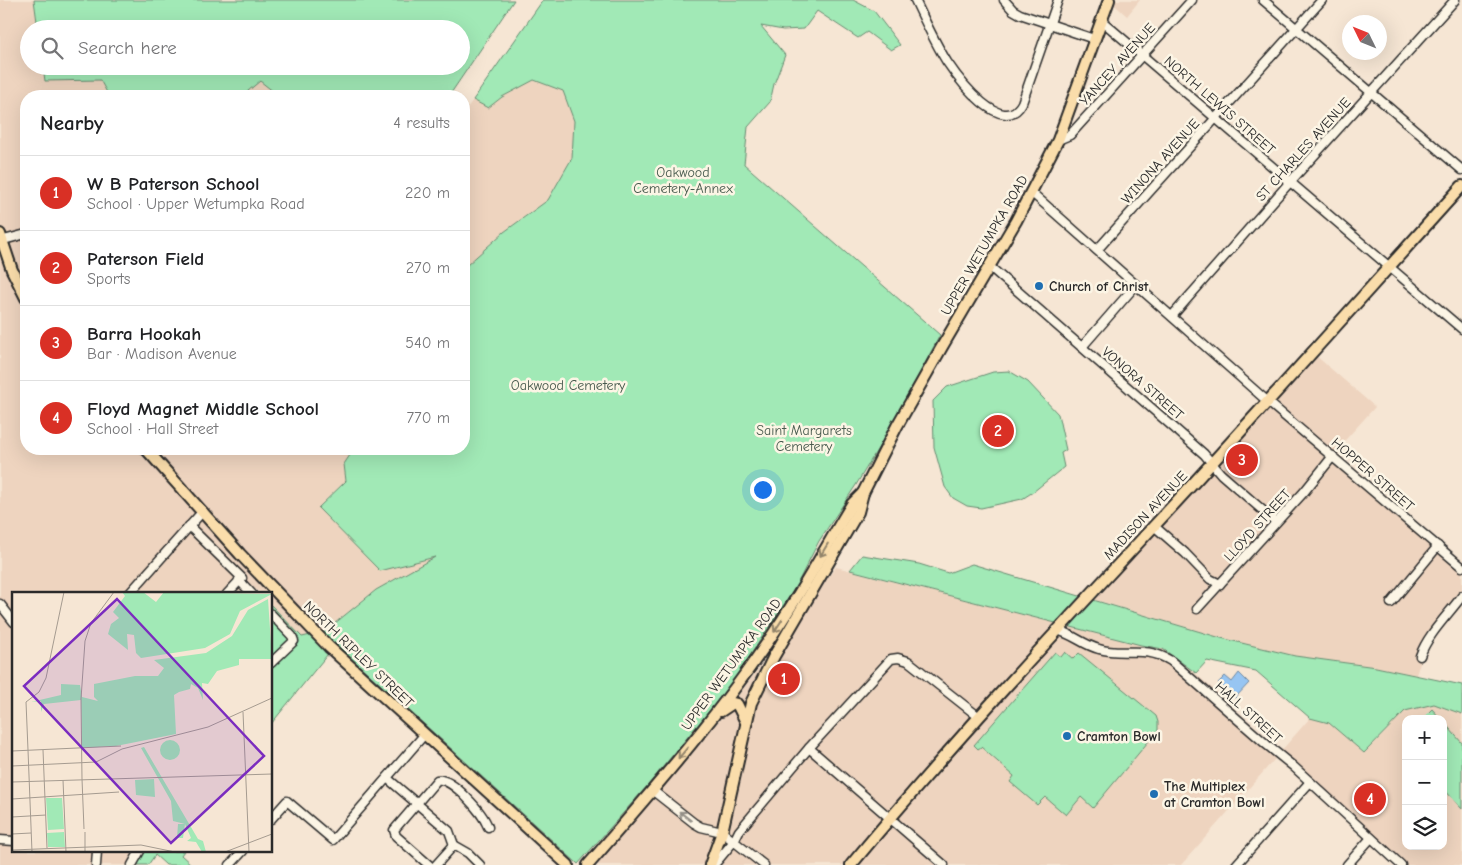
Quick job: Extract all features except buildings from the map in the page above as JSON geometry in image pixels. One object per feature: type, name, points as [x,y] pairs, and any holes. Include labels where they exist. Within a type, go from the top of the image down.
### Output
[{"type":"main road","name":"UPPER WETUMPKA ROAD","points":[[588,865],[713,716],[774,632],[824,572],[852,504],[863,493],[893,434],[1058,140],[1109,0]]},
{"type":"main road","name":"MADISON AVENUE","points":[[851,865],[889,819],[1064,621],[1212,463],[1462,186]]},
{"type":"main road","points":[[1,239],[20,286]]},
{"type":"main road","name":"NORTH RIPLEY STREET","points":[[152,455],[303,622],[424,735],[568,865]]},
{"type":"main road","name":"UPPER WETUMPKA ROAD","points":[[710,865],[722,832],[751,703],[797,606],[812,569],[840,533]]},
{"type":"main road","points":[[713,716],[733,703],[737,704],[740,708],[746,722]]},
{"type":"street","points":[[914,0],[947,62],[967,87],[995,112],[1004,114],[1017,111],[1022,103],[1058,0]]},
{"type":"street","points":[[1004,0],[1013,10],[1020,14],[1094,39]]},
{"type":"street","name":"YANCEY AVENUE","points":[[1058,140],[1070,135],[1192,0]]},
{"type":"street","points":[[1263,0],[1462,170]]},
{"type":"street","name":"WINONA AVENUE","points":[[1097,250],[1322,0]]},
{"type":"street","name":"ST CHARLES AVENUE","points":[[1172,316],[1455,0]]},
{"type":"street","name":"NORTH LEWIS STREET","points":[[1102,21],[1462,329]]},
{"type":"street","name":"HOPPER STREET","points":[[1030,192],[1267,401],[1462,567]]},
{"type":"street","points":[[1,239],[20,235]]},
{"type":"street","name":"VONORA STREET","points":[[989,266],[1204,454],[1220,474],[1276,522]]},
{"type":"street","points":[[1082,347],[1136,285]]},
{"type":"street","name":"LLOYD STREET","points":[[1197,609],[1333,456]]},
{"type":"street","points":[[131,592],[203,511]]},
{"type":"street","points":[[189,526],[250,592]]},
{"type":"street","points":[[1154,526],[1185,553],[1210,579],[1220,584]]},
{"type":"street","points":[[1391,603],[1438,546]]},
{"type":"street","points":[[229,592],[240,579]]},
{"type":"street","points":[[1420,656],[1423,647],[1462,596]]},
{"type":"street","points":[[2,609],[12,620]]},
{"type":"street","points":[[272,615],[292,636],[294,641],[272,662]]},
{"type":"street","name":"HALL STREET","points":[[1056,630],[1068,633],[1088,646],[1098,649],[1112,652],[1147,652],[1171,660],[1401,865]]},
{"type":"street","points":[[714,865],[734,841],[739,831],[810,748],[886,663],[894,658],[908,661],[979,717]]},
{"type":"street","points":[[272,818],[287,801],[332,840],[424,735]]},
{"type":"street","points":[[810,748],[889,819],[944,865]]},
{"type":"street","points":[[386,778],[449,831],[454,845],[468,853],[480,865]]},
{"type":"street","points":[[429,865],[394,834],[394,830],[437,780],[446,780],[479,811],[488,827]]},
{"type":"street","points":[[1236,865],[1310,782]]},
{"type":"street","points":[[652,790],[694,824],[722,832],[764,865]]},
{"type":"street","points":[[1347,865],[1371,838]]},
{"type":"street","points":[[436,865],[454,845]]},
{"type":"street","points":[[96,865],[98,852]]},
{"type":"street","points":[[132,865],[139,852]]},
{"type":"street","points":[[230,865],[242,852]]},
{"type":"shaded area","points":[[0,0],[34,0],[37,20],[20,20],[20,75],[45,75],[46,81],[100,80],[106,90],[20,90],[20,455],[350,455],[344,464],[346,481],[318,508],[417,562],[438,556],[376,590],[324,632],[302,638],[272,606],[272,592],[259,592],[256,589],[254,592],[12,592],[12,852],[142,852],[135,865],[0,865]]},
{"type":"shaded area","points":[[1109,0],[1140,0],[1127,16]]},
{"type":"shaded area","points":[[534,80],[563,91],[574,121],[572,158],[548,200],[504,232],[470,262],[470,104],[473,100],[488,108],[502,97]]},
{"type":"shaded area","points":[[260,81],[271,90],[249,90]]},
{"type":"shaded area","points":[[1307,348],[1375,407],[1330,457],[1462,572],[1462,601],[1425,647],[1416,675],[1376,667],[1295,656],[1221,638],[1082,596]]},
{"type":"shaded area","points":[[836,567],[1163,649],[1186,665],[1281,751],[1310,718],[1329,723],[1364,753],[1405,711],[1434,704],[1462,714],[1462,865],[1400,865],[1403,861],[1281,752],[1181,865],[593,865],[718,722]]},
{"type":"green space","points":[[34,0],[514,0],[470,65],[470,20],[37,20]]},
{"type":"green space","points":[[543,0],[853,0],[874,11],[900,45],[891,50],[867,32],[858,38],[817,11],[804,29],[783,30],[761,26],[785,55],[774,84],[770,102],[748,127],[744,164],[940,335],[892,425],[819,541],[795,588],[729,687],[648,785],[578,864],[336,644],[272,723],[272,606],[302,637],[324,632],[376,590],[435,557],[380,571],[318,508],[346,481],[344,464],[350,455],[470,455],[470,262],[504,232],[548,200],[572,158],[574,121],[563,91],[534,80],[502,97],[488,108],[473,100]]},
{"type":"green space","points":[[44,75],[463,75],[453,90],[271,90],[260,81],[249,90],[106,90],[100,80],[45,81]]},
{"type":"green space","points":[[1009,371],[1028,382],[1058,414],[1066,450],[1061,453],[1064,467],[1022,499],[981,508],[967,506],[953,498],[945,487],[934,447],[933,401],[947,387],[993,372]]},
{"type":"green space","points":[[862,555],[919,564],[948,573],[972,564],[1221,638],[1295,656],[1376,667],[1462,685],[1462,714],[1434,704],[1405,711],[1364,753],[1329,723],[1310,718],[1256,671],[1207,661],[1196,673],[1163,649],[1141,645],[850,570]]},
{"type":"green space","name":"Cramton Bowl","points":[[1055,652],[1061,657],[1065,652],[1073,659],[1079,653],[1156,716],[1158,722],[1158,730],[1093,808],[1081,797],[1066,815],[1045,797],[1037,805],[1010,782],[1014,776],[981,747],[978,749],[974,745]]},
{"type":"green space","points":[[1432,709],[1437,715],[1426,715]]},
{"type":"green space","points":[[1447,726],[1462,743],[1462,809],[1447,792]]},
{"type":"green space","points":[[142,852],[183,852],[181,855],[192,865],[166,865],[155,855],[148,865],[135,865]]},
{"type":"water","points":[[1239,673],[1249,683],[1235,698],[1218,683],[1225,676],[1232,682]]},
{"type":"place","name":"Church of Christ","points":[[1039,286]]},
{"type":"place","name":"Paterson Field","points":[[998,431]]},
{"type":"place","name":"Barra Hookah","points":[[1242,460]]},
{"type":"place","name":"W B Paterson School","points":[[784,679]]},
{"type":"place","name":"Cramton Bowl","points":[[1067,736]]},
{"type":"place","name":"The Multiplex at Cramton Bowl","points":[[1154,794]]},
{"type":"place","name":"Floyd Magnet Middle School","points":[[1370,799]]},
{"type":"park label","name":"Oakwood Cemetery-Annex","points":[[683,180]]},
{"type":"park label","name":"Oakwood Cemetery","points":[[568,385]]},
{"type":"park label","name":"Saint Margarets Cemetery","points":[[804,438]]}]
